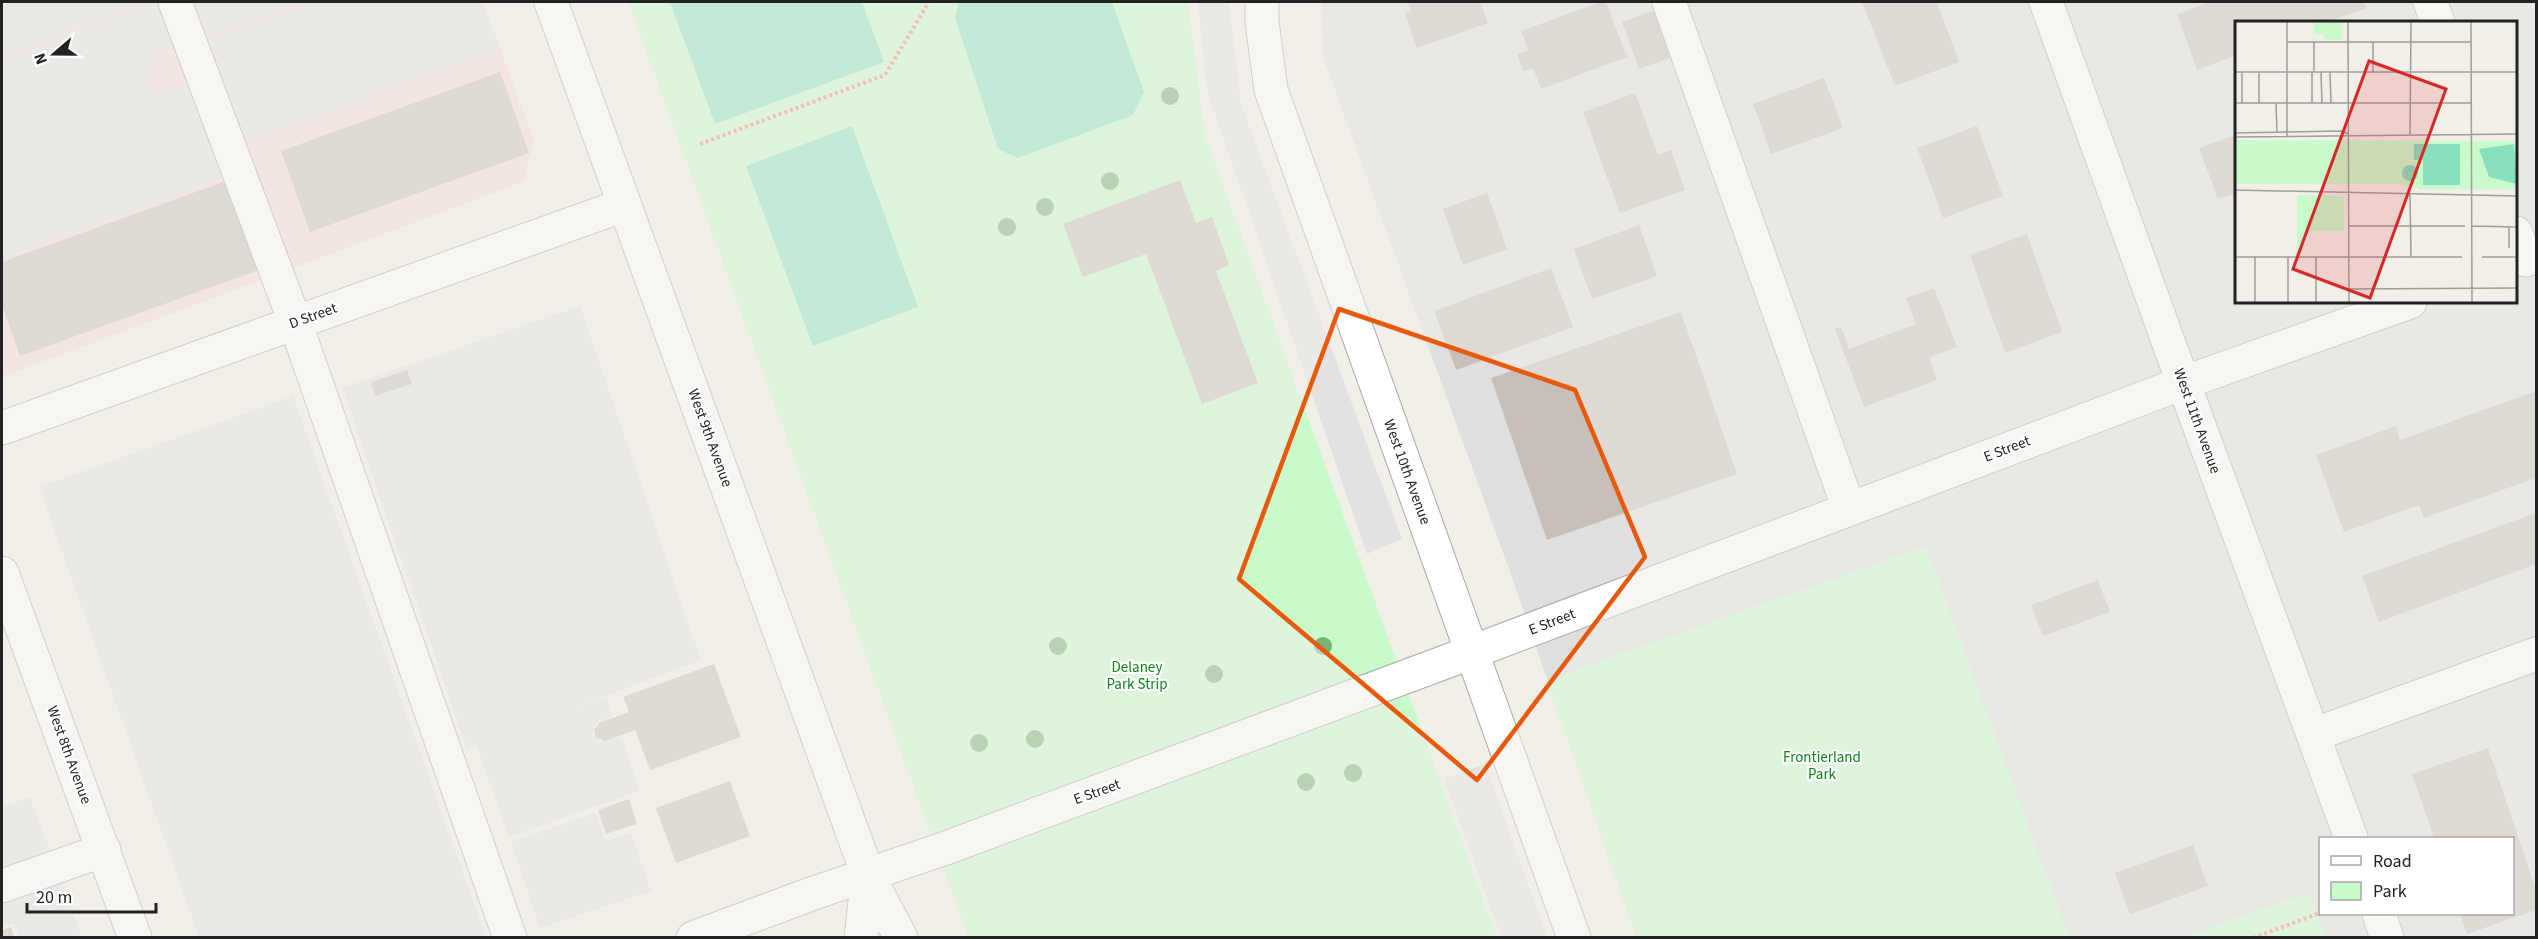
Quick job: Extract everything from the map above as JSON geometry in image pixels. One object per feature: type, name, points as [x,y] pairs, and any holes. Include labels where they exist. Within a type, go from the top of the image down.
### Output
[{"type":"street","points":[[175,2],[295,322],[510,938]]},
{"type":"street","name":"West 9th Avenue","points":[[551,2],[868,875],[901,938]]},
{"type":"street","name":"West 10th Avenue","points":[[1262,2],[1262,22],[1271,90],[1574,938]]},
{"type":"street","points":[[1668,2],[1849,509]]},
{"type":"street","name":"West 11th Avenue","points":[[2046,2],[2183,383],[2351,837]]},
{"type":"street","points":[[2430,2],[2438,21]]},
{"type":"street","name":"D Street","points":[[2,428],[624,205]]},
{"type":"street","name":"E Street","points":[[693,938],[1472,652],[2183,383],[2407,303]]},
{"type":"street","name":"West 8th Avenue","points":[[2,573],[135,938]]},
{"type":"street","points":[[2313,735],[2536,654]]},
{"type":"street","points":[[2,886],[104,850]]},
{"type":"street","name":"West 9th Avenue","points":[[861,938],[868,875]]},
{"type":"street","points":[[2379,915],[2387,938]]},
{"type":"path","points":[[700,144],[885,75],[929,2]]},
{"type":"path","points":[[2253,938],[2319,913]]},
{"type":"highlighted area","points":[[1339,309],[1575,390],[1645,557],[1477,780],[1239,579]]},
{"type":"shaded area","points":[[2,2],[483,2],[534,140],[523,182],[2,377]]},
{"type":"shaded area","points":[[2,2],[150,2],[2,57]]},
{"type":"shaded area","points":[[159,2],[177,45],[158,52],[147,71],[156,95],[190,83],[225,178],[2,258],[2,60]]},
{"type":"shaded area","points":[[195,2],[306,2],[208,37]]},
{"type":"shaded area","points":[[317,2],[483,2],[501,50],[246,141],[209,40]]},
{"type":"shaded area","points":[[1198,2],[1229,2],[1241,104],[1402,539],[1367,554],[1207,91]]},
{"type":"shaded area","points":[[1321,2],[2536,2],[2536,937],[1636,937],[1509,569],[1323,57]]},
{"type":"shaded area","points":[[580,306],[701,660],[568,710],[606,697],[613,716],[598,722],[594,726],[592,735],[600,742],[621,737],[640,791],[509,837],[476,745],[467,748],[342,388]]},
{"type":"shaded area","points":[[293,396],[486,937],[199,937],[39,487]]},
{"type":"shaded area","points":[[1485,764],[1547,937],[1501,937],[1444,779]]},
{"type":"shaded area","points":[[30,797],[82,937],[19,937],[13,923],[2,927],[2,807]]},
{"type":"shaded area","points":[[596,813],[605,841],[631,833],[651,891],[540,928],[511,842]]},
{"type":"green space","name":"Delaney Park Strip","points":[[628,2],[1188,2],[1205,135],[1497,937],[968,937]]},
{"type":"green space","points":[[670,2],[862,2],[884,62],[715,124]]},
{"type":"green space","points":[[959,2],[1112,2],[1144,92],[1133,115],[1018,158],[998,149],[955,18]]},
{"type":"green space","points":[[852,126],[918,307],[813,346],[746,166]]},
{"type":"green space","name":"Frontierland Park","points":[[1926,546],[2071,937],[1637,937],[1546,680]]},
{"type":"green space","points":[[2308,892],[2326,937],[2184,937]]},
{"type":"building","points":[[1408,2],[1480,2],[1488,23],[1417,48],[1405,13],[1411,11]]},
{"type":"building","points":[[1600,2],[1606,2],[1627,57],[1541,89],[1533,68],[1523,71],[1517,54],[1528,50],[1521,31]]},
{"type":"building","points":[[1862,2],[1937,2],[1959,62],[1895,86]]},
{"type":"building","points":[[2210,2],[2365,2],[2367,8],[2330,21],[2235,21],[2235,55],[2197,70],[2177,14]]},
{"type":"building","points":[[1658,9],[1675,56],[1639,69],[1622,22]]},
{"type":"building","points":[[500,72],[529,153],[310,232],[281,151]]},
{"type":"building","points":[[1824,78],[1843,128],[1771,154],[1753,104]]},
{"type":"building","points":[[1635,93],[1658,155],[1671,150],[1685,190],[1620,213],[1583,112]]},
{"type":"building","points":[[1977,126],[2003,196],[1943,218],[1917,148]]},
{"type":"building","points":[[2235,135],[2235,193],[2218,199],[2199,148]]},
{"type":"building","points":[[1180,180],[1196,223],[1212,217],[1229,265],[1216,271],[1258,383],[1202,404],[1146,254],[1083,277],[1063,224]]},
{"type":"building","points":[[226,181],[259,270],[20,356],[2,305],[2,262]]},
{"type":"building","points":[[1487,193],[1507,249],[1463,265],[1443,209]]},
{"type":"building","points":[[1639,225],[1657,276],[1592,299],[1574,249]]},
{"type":"building","points":[[2027,234],[2062,332],[2005,353],[1970,255]]},
{"type":"building","points":[[1551,268],[1573,327],[1456,370],[1434,311]]},
{"type":"building","points":[[1934,288],[1957,347],[1929,358],[1937,380],[1864,407],[1835,329],[1841,327],[1849,349],[1916,324],[1906,298]]},
{"type":"building","points":[[1681,312],[1737,474],[1547,540],[1491,378]]},
{"type":"building","points":[[407,370],[412,384],[375,396],[371,382]]},
{"type":"building","points":[[2536,391],[2536,478],[2424,518],[2419,505],[2344,532],[2316,455],[2396,426],[2400,440]]},
{"type":"building","points":[[2536,513],[2536,564],[2379,622],[2362,576]]},
{"type":"building","points":[[2098,580],[2110,612],[2043,636],[2031,605]]},
{"type":"building","points":[[714,664],[741,737],[650,770],[635,730],[605,741],[596,738],[594,730],[599,723],[629,712],[623,697]]},
{"type":"building","points":[[2488,748],[2536,890],[2536,910],[2467,934],[2460,915],[2514,915],[2514,837],[2434,837],[2412,774]]},
{"type":"building","points":[[730,781],[750,836],[676,863],[656,808]]},
{"type":"building","points":[[629,799],[637,824],[606,834],[598,810]]},
{"type":"building","points":[[2193,845],[2208,886],[2130,914],[2115,873]]},
{"type":"building","points":[[11,927],[15,938],[2,938],[2,930]]}]
